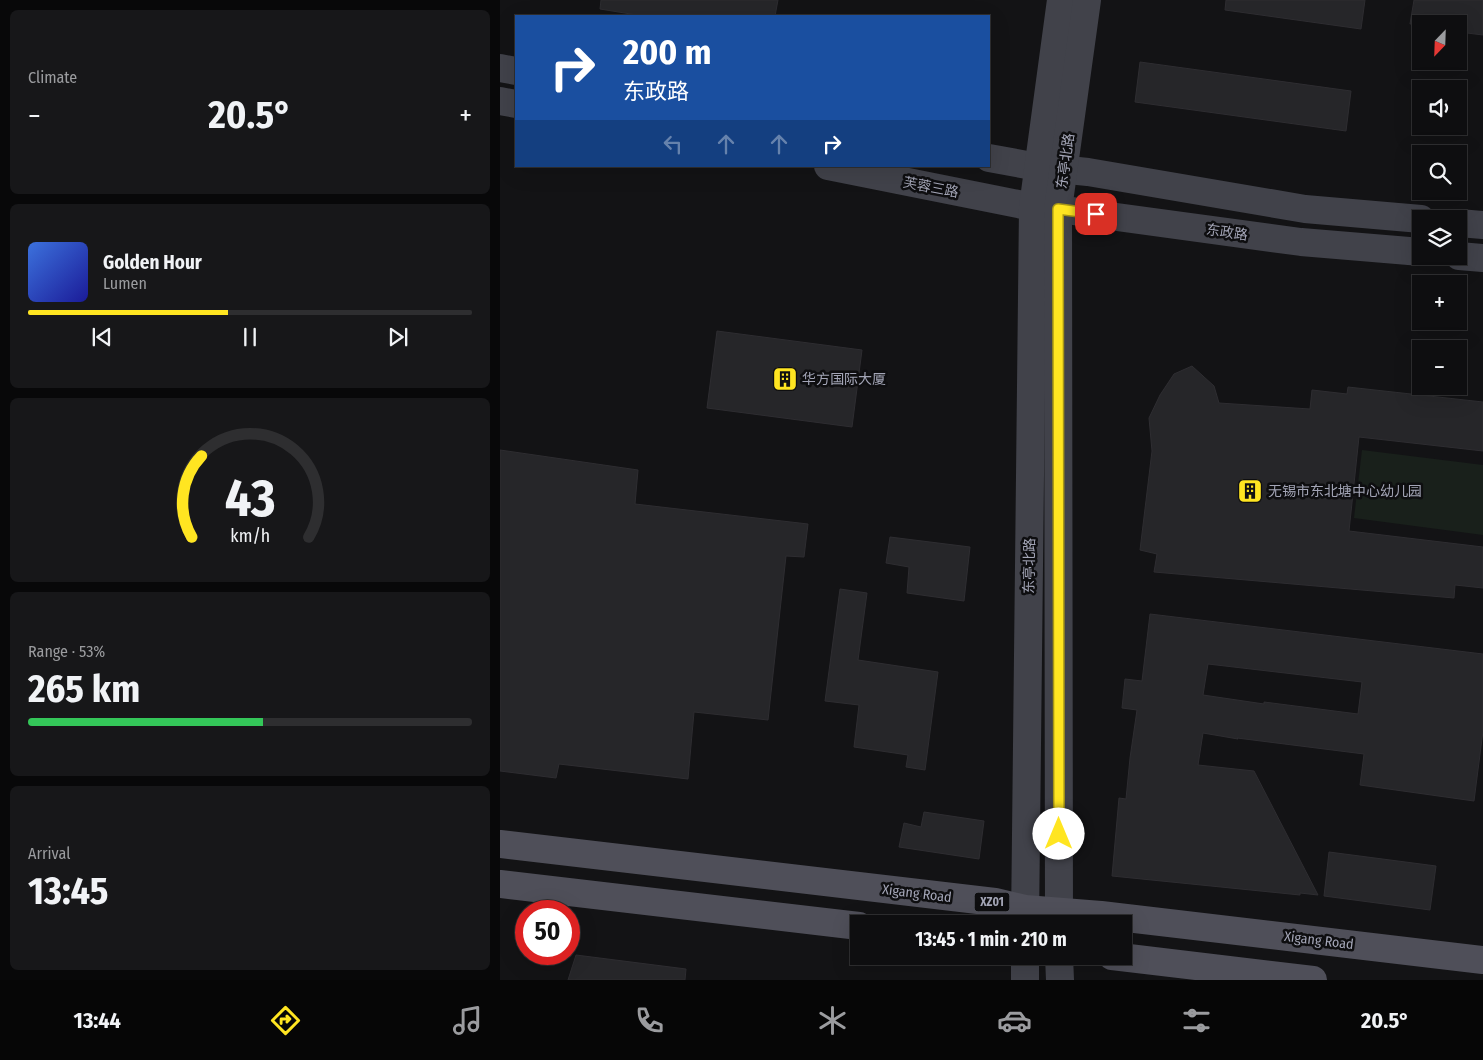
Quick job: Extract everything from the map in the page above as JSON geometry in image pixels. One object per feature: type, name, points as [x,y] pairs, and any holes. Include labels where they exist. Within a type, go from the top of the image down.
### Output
[{"type":"main road","name":"东亭北路","points":[[1051,168],[1061,0]]},
{"type":"main road","name":"东亭北路","points":[[1025,915],[1045,208],[1051,168],[1087,0]]},
{"type":"main road","points":[[990,158],[1305,209],[1412,219]]},
{"type":"main road","name":"芙蓉三路","points":[[833,167],[1045,208]]},
{"type":"main road","name":"东亭北路","points":[[1045,208],[1059,915]]},
{"type":"main road","name":"东政路","points":[[1045,208],[1301,242],[1412,251]]},
{"type":"main road","points":[[1467,224],[1483,225]]},
{"type":"main road","points":[[1467,257],[1483,258]]},
{"type":"main road","name":"Xigang Road","points":[[500,844],[985,901],[1022,915]]},
{"type":"main road","points":[[500,884],[850,925]]},
{"type":"main road","name":"Xigang Road","points":[[1132,919],[1483,960]]},
{"type":"main road","points":[[1132,958],[1313,980]]},
{"type":"main road","points":[[1025,965],[1025,980]]},
{"type":"main road","points":[[1060,965],[1060,980]]},
{"type":"shaded area","points":[[1362,450],[1483,465],[1483,535],[1354,518]]},
{"type":"building","points":[[601,0],[778,0],[775,15],[637,15],[600,9]]},
{"type":"building","points":[[1226,0],[1365,0],[1361,29],[1225,10]]},
{"type":"building","points":[[1414,0],[1483,0],[1483,35],[1468,33],[1468,15],[1412,15],[1412,24],[1410,24]]},
{"type":"building","points":[[1140,62],[1351,91],[1346,131],[1135,102]]},
{"type":"building","name":"华方国际大厦","points":[[717,331],[862,350],[852,427],[707,408]]},
{"type":"building","name":"无锡市东北塘中心幼儿园","points":[[1192,366],[1214,386],[1219,403],[1310,409],[1312,390],[1347,394],[1348,387],[1483,402],[1483,451],[1359,437],[1349,531],[1483,547],[1483,588],[1455,585],[1454,598],[1154,572],[1157,554],[1140,550],[1152,451],[1149,418],[1160,395],[1174,374]]},
{"type":"building","points":[[500,450],[638,470],[635,504],[808,524],[804,557],[786,556],[768,720],[694,712],[688,779],[559,764],[556,778],[500,771]]},
{"type":"building","points":[[890,537],[970,547],[964,601],[907,593],[909,567],[886,563]]},
{"type":"building","points":[[840,589],[867,593],[858,660],[938,672],[925,770],[906,767],[908,755],[854,747],[859,705],[825,701]]},
{"type":"building","points":[[1150,614],[1483,654],[1483,731],[1474,801],[1360,785],[1364,754],[1203,733],[1198,765],[1254,771],[1318,895],[1300,893],[1300,895],[1112,876],[1119,798],[1126,799],[1137,710],[1122,708],[1125,679],[1142,681]],"holes":[[[1208,664],[1362,682],[1358,714],[1264,702],[1264,704],[1203,695]]]},
{"type":"building","points":[[924,812],[984,821],[979,859],[899,847],[904,823],[921,827]]},
{"type":"building","points":[[1329,852],[1436,866],[1430,910],[1324,896]]},
{"type":"building","points":[[580,956],[686,969],[685,980],[568,980],[573,965],[580,965]]},
{"type":"place","name":"华方国际大厦","points":[[785,379]]},
{"type":"place","name":"无锡市东北塘中心幼儿园","points":[[1250,491]]},
{"type":"route","points":[[1059,834],[1058,209],[1096,214]]}]
